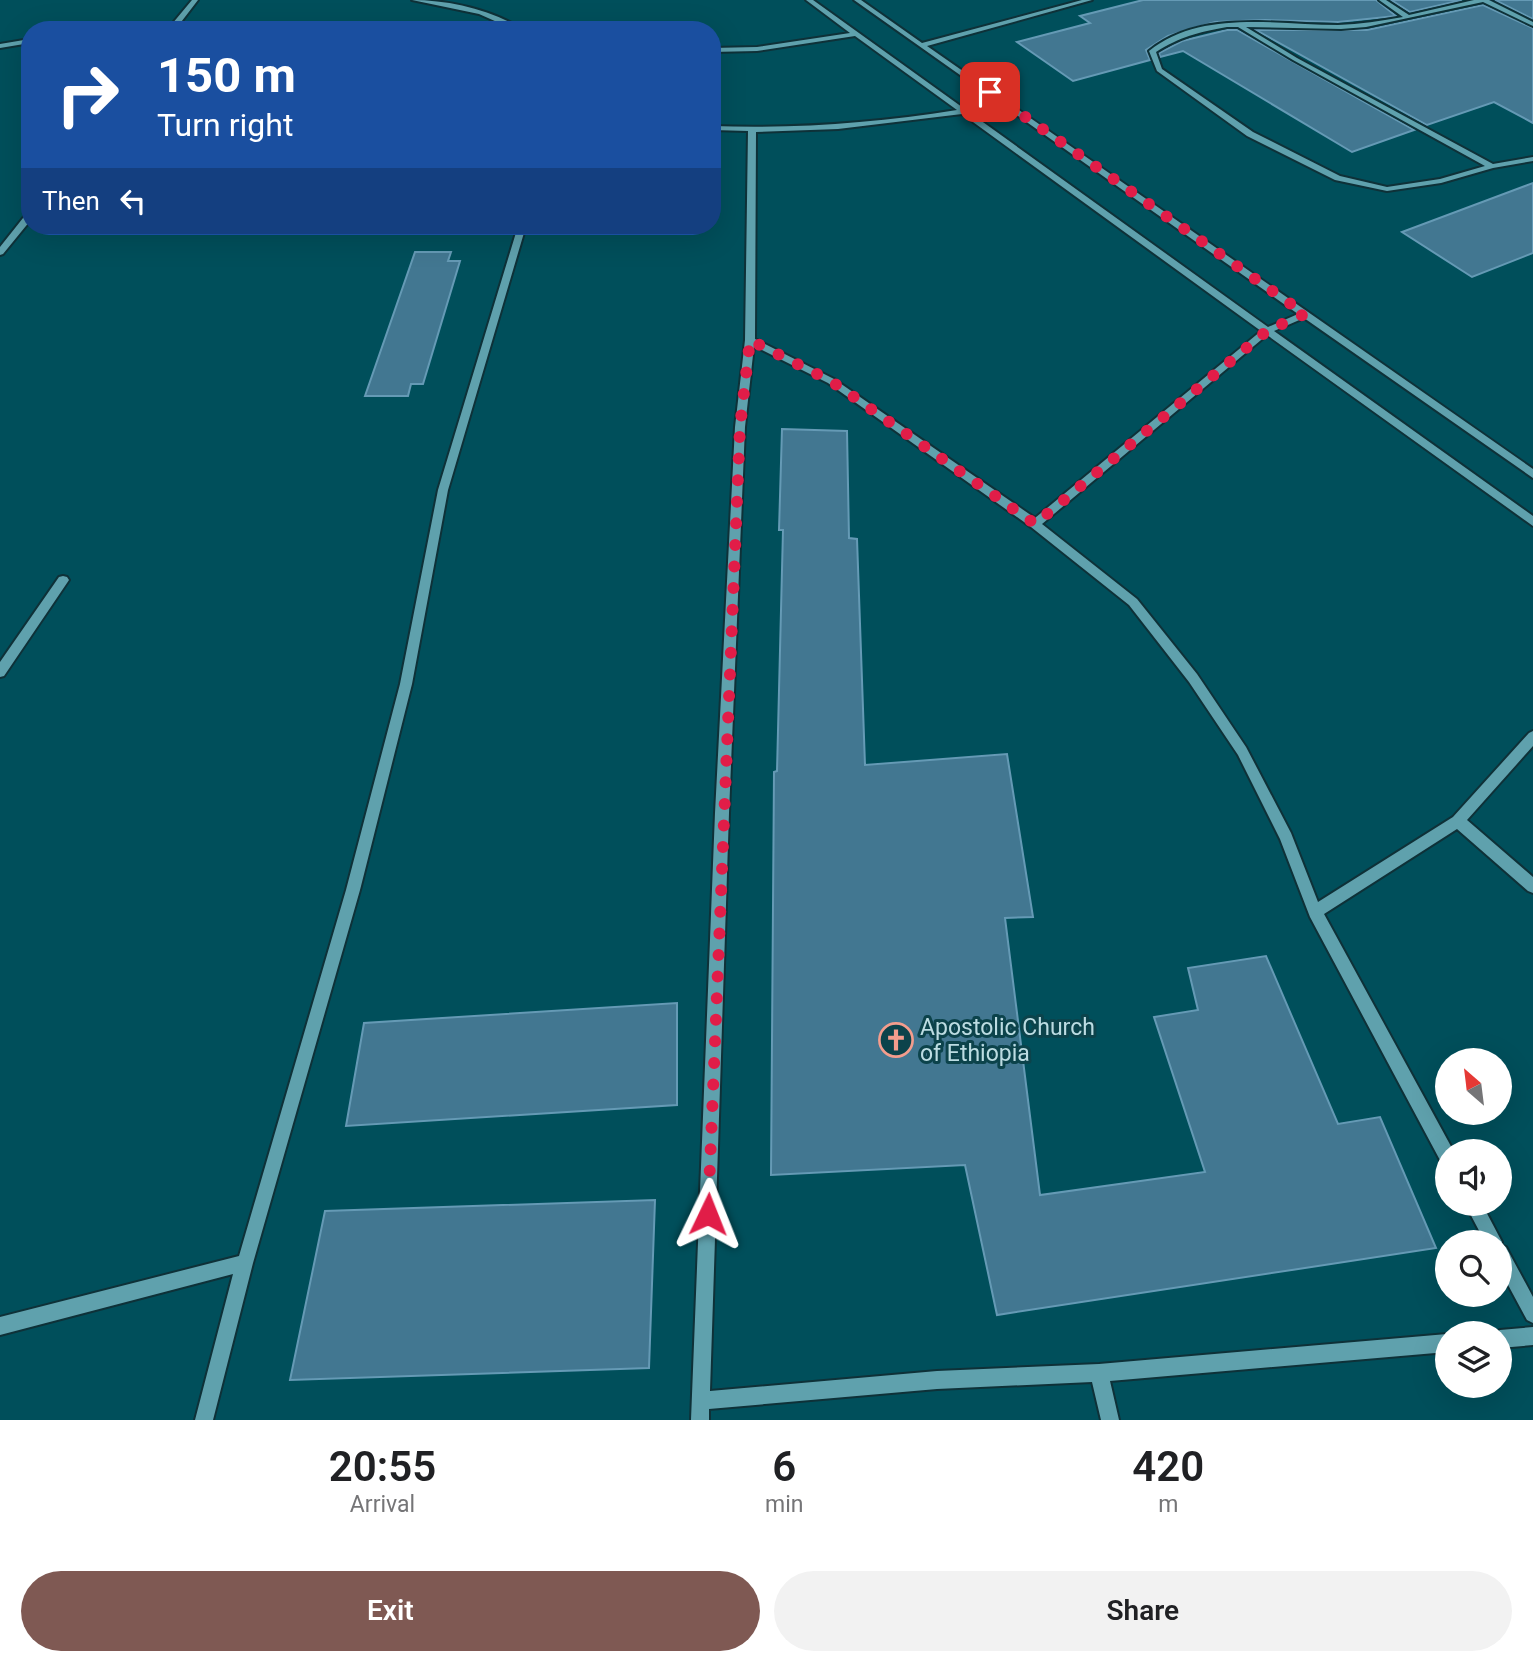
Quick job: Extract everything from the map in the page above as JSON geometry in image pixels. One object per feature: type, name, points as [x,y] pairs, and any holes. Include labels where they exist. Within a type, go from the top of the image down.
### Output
[{"type":"street","points":[[178,21],[195,0]]},
{"type":"street","points":[[415,0],[481,12],[501,21]]},
{"type":"street","points":[[809,0],[1533,522]]},
{"type":"street","points":[[857,0],[1533,474]]},
{"type":"street","points":[[922,45],[1089,0]]},
{"type":"street","points":[[1382,0],[1406,16]]},
{"type":"street","points":[[1533,23],[1483,0],[1366,25],[1239,25],[1164,41],[1152,51],[1159,70],[1250,134],[1338,178],[1387,189],[1441,181],[1492,166],[1533,159]]},
{"type":"street","points":[[1239,25],[1285,54],[1492,166]]},
{"type":"street","points":[[721,50],[757,49],[855,34]]},
{"type":"street","points":[[0,46],[21,42]]},
{"type":"street","points":[[721,128],[752,130],[896,123],[964,110]]},
{"type":"street","points":[[700,1420],[722,813],[740,427],[750,340],[752,130]]},
{"type":"street","points":[[0,251],[21,226]]},
{"type":"street","points":[[204,1420],[245,1263],[353,890],[406,684],[443,490],[519,235]]},
{"type":"street","points":[[1035,524],[1268,330],[1305,314]]},
{"type":"street","points":[[750,340],[831,381],[1035,524],[1133,602],[1193,678],[1242,751],[1286,837],[1315,912],[1438,1139]]},
{"type":"street","points":[[0,672],[63,580]]},
{"type":"street","points":[[1315,912],[1458,821],[1533,737]]},
{"type":"street","points":[[1458,821],[1533,886]]},
{"type":"street","points":[[0,1326],[245,1263]]},
{"type":"street","points":[[1512,1275],[1533,1314]]},
{"type":"street","points":[[1512,1338],[1533,1336]]},
{"type":"street","points":[[701,1401],[937,1380],[1099,1373],[1435,1344]]},
{"type":"street","points":[[1099,1373],[1110,1420]]},
{"type":"building","points":[[1143,0],[1376,0],[1396,16],[1338,22],[1215,22],[1168,36],[1146,50],[1150,60],[1073,81],[1017,42],[1090,23],[1080,16]]},
{"type":"building","points":[[1391,0],[1462,0],[1410,12]]},
{"type":"building","points":[[1495,0],[1533,0],[1533,19]]},
{"type":"building","points":[[1483,5],[1533,28],[1533,123],[1494,102],[1427,125],[1256,30],[1367,30]]},
{"type":"building","points":[[1237,30],[1414,130],[1352,152],[1183,51],[1160,57],[1159,53],[1182,41]]},
{"type":"building","points":[[1533,183],[1533,253],[1472,277],[1402,232]]},
{"type":"building","points":[[415,252],[451,252],[448,261],[460,261],[423,384],[411,384],[408,396],[365,396]]},
{"type":"building","points":[[782,429],[847,431],[849,538],[857,539],[865,765],[1007,754],[1033,917],[1005,918],[1040,1195],[1205,1172],[1154,1017],[1198,1010],[1188,968],[1266,956],[1338,1124],[1380,1117],[1435,1248],[997,1315],[965,1165],[771,1175],[774,772],[777,771],[783,530],[779,530]]},
{"type":"building","points":[[677,1003],[677,1105],[346,1126],[364,1023]]},
{"type":"building","points":[[655,1200],[649,1368],[290,1380],[325,1211]]},
{"type":"place","name":"Apostolic Church of Ethiopia","points":[[896,1040]]},
{"type":"route","points":[[708,1214],[722,813],[740,427],[750,340],[831,381],[1035,524],[1268,330],[1305,314],[990,92]]}]
